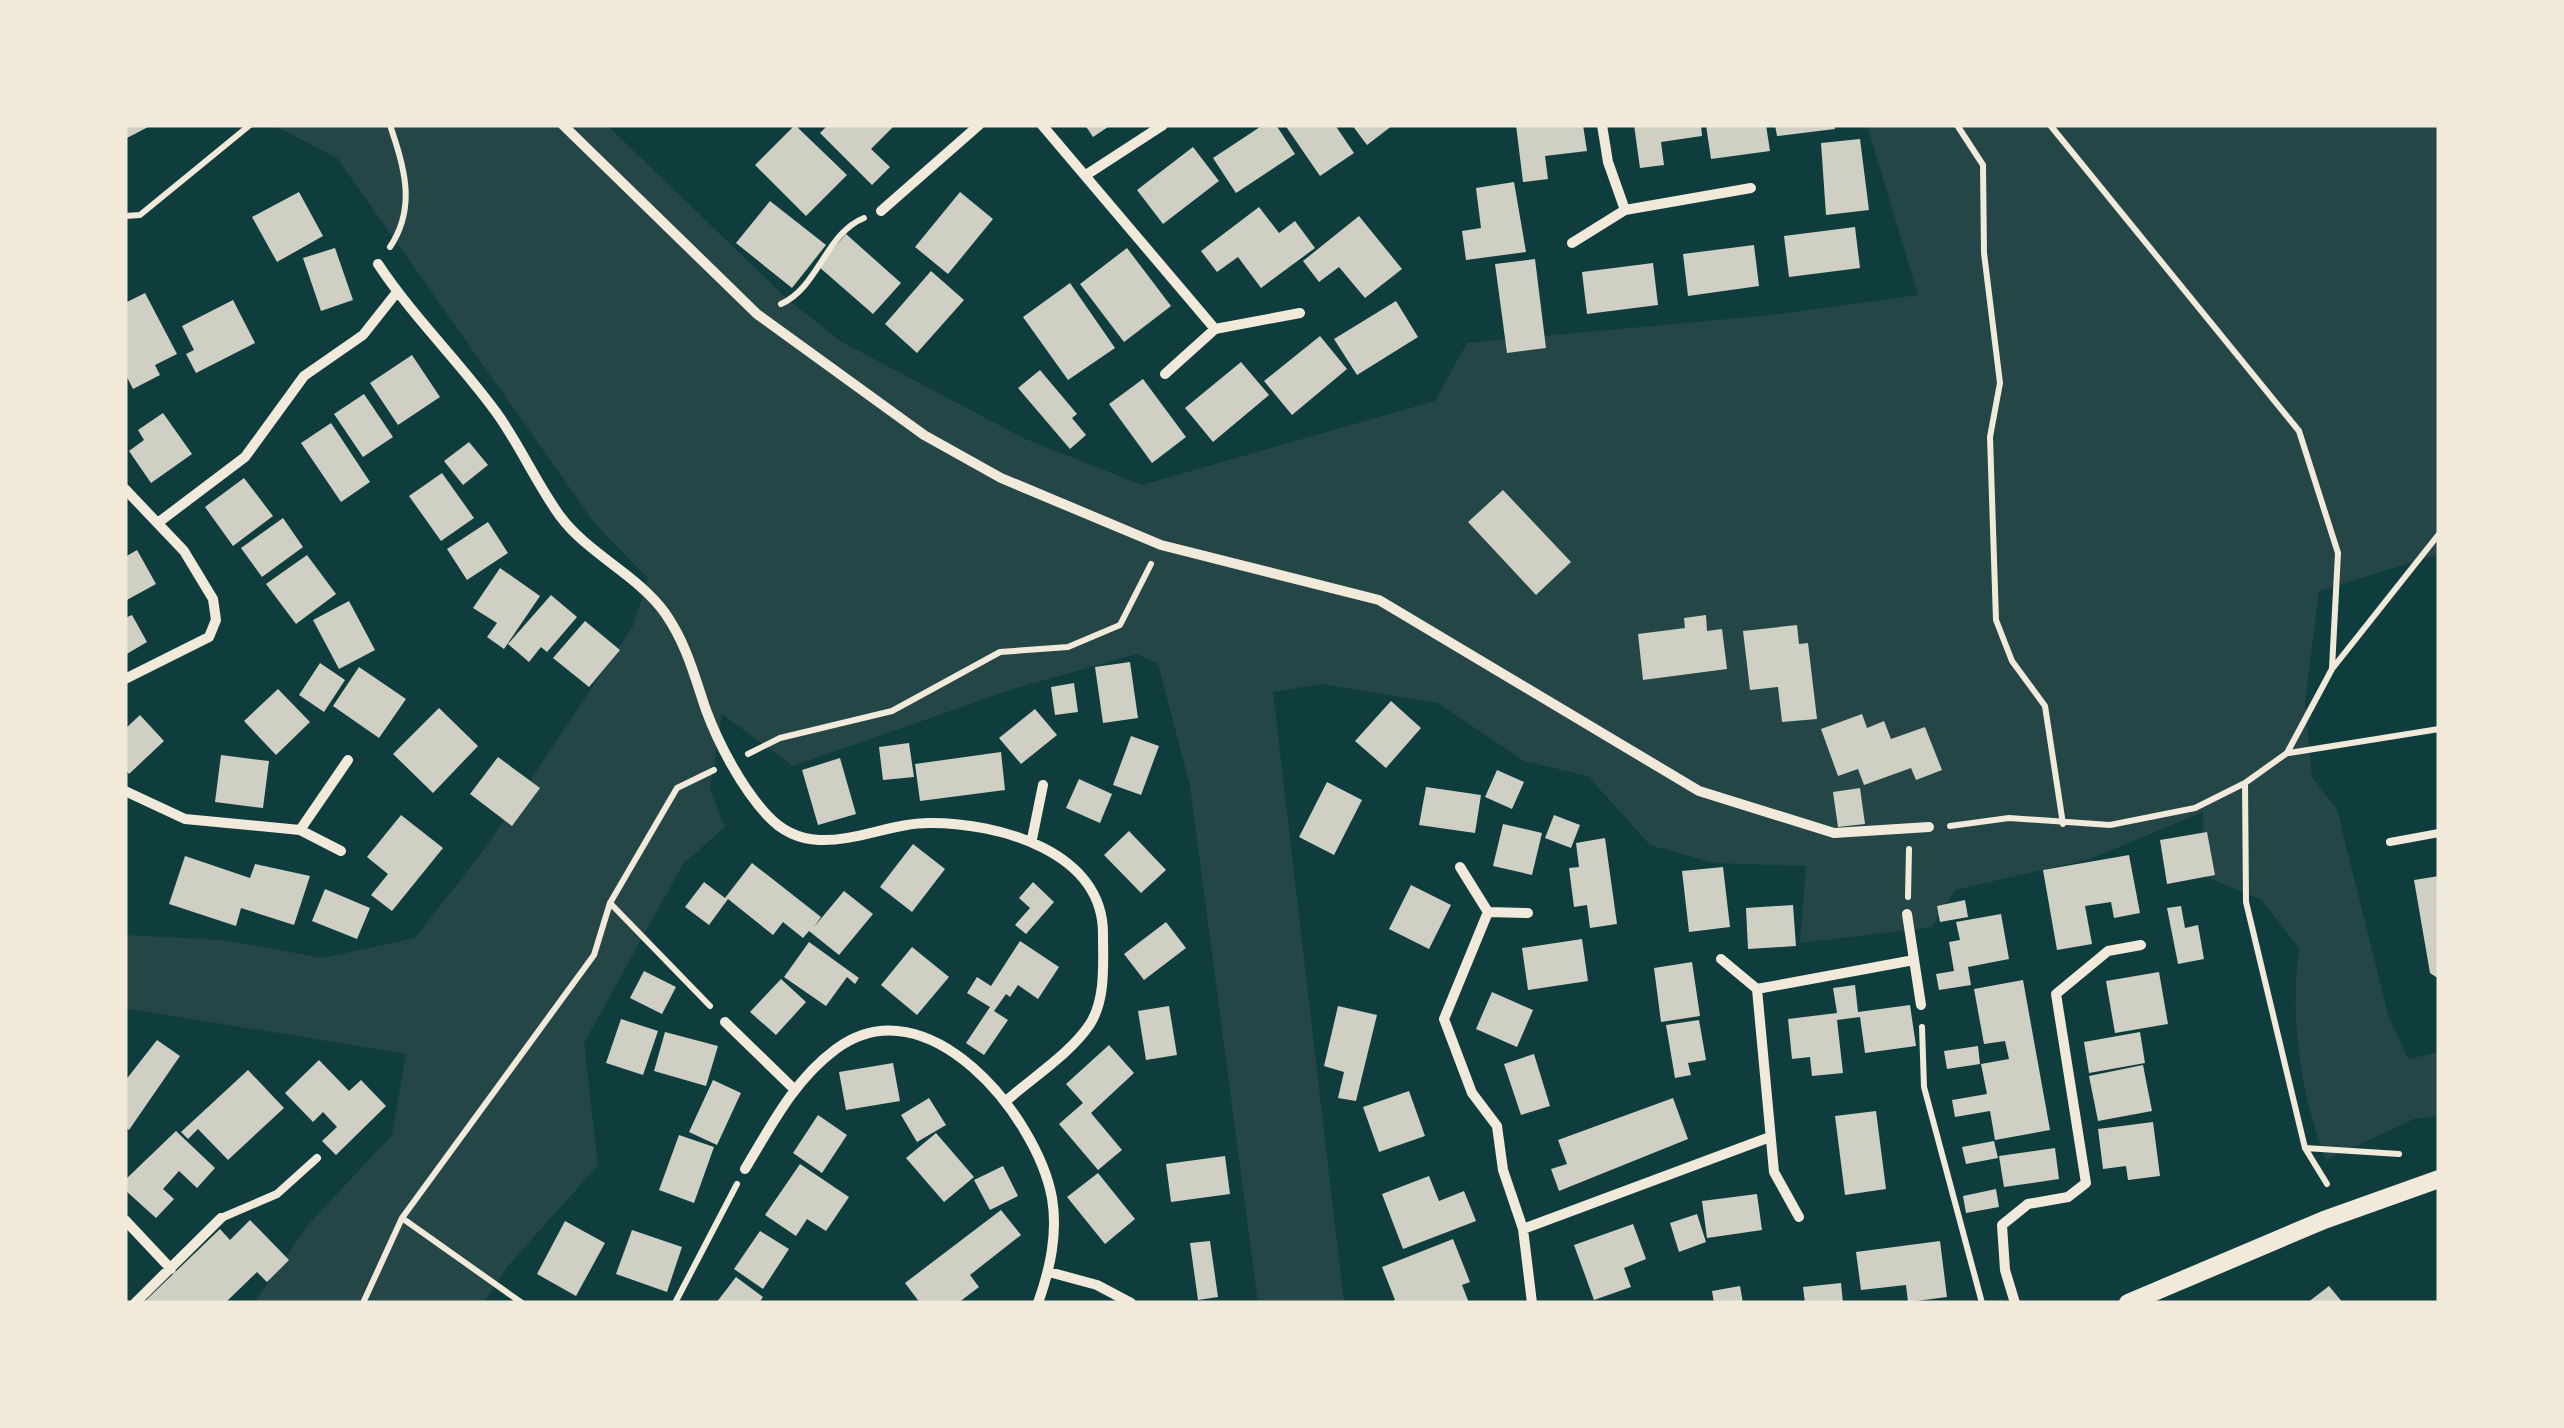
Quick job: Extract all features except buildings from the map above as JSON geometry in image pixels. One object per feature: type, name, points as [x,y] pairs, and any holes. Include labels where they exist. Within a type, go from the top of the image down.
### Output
[{"type":"street","points":[[564,125],[757,314],[924,435],[1001,478],[1161,544],[1379,600],[1699,791],[1834,833],[1928,827]]},
{"type":"street","points":[[881,211],[978,125]]},
{"type":"street","points":[[1042,125],[1214,329]]},
{"type":"street","points":[[1086,175],[1163,125]]},
{"type":"street","points":[[1602,125],[1608,162],[1625,210]]},
{"type":"street","points":[[1572,244],[1625,210],[1750,188]]},
{"type":"street","points":[[378,264],[496,412],[560,515],[588,546],[662,608],[684,641],[707,711],[732,762],[767,815],[784,830],[808,840],[850,841],[894,824],[935,822],[1032,839],[1078,874],[1094,899],[1103,926],[1103,983],[1090,1024],[1006,1100]]},
{"type":"street","points":[[158,522],[245,456],[304,376],[362,335],[397,292]]},
{"type":"street","points":[[1165,374],[1214,329],[1300,313]]},
{"type":"street","points":[[125,489],[184,551],[212,600],[216,620],[209,636],[125,679]]},
{"type":"street","points":[[300,830],[348,760]]},
{"type":"street","points":[[1032,839],[1044,786]]},
{"type":"street","points":[[125,791],[185,819],[300,830],[341,851]]},
{"type":"street","points":[[1460,867],[1488,912]]},
{"type":"street","points":[[1488,912],[1528,913]]},
{"type":"street","points":[[1488,912],[1444,1019],[1472,1092],[1496,1126],[1503,1170],[1523,1230],[1532,1303]]},
{"type":"street","points":[[1908,914],[1921,1006]]},
{"type":"street","points":[[2014,1303],[2002,1225],[2028,1204],[2068,1197],[2086,1183],[2056,994],[2108,951],[2142,945]]},
{"type":"street","points":[[1721,959],[1756,990],[1774,1172],[1800,1217]]},
{"type":"street","points":[[1756,990],[1914,960]]},
{"type":"street","points":[[726,1022],[794,1088]]},
{"type":"street","points":[[745,1170],[794,1088],[838,1047],[873,1032],[915,1032],[962,1058],[1006,1100],[1034,1143],[1052,1197],[1054,1230],[1049,1272],[1038,1303]]},
{"type":"street","points":[[1523,1230],[1770,1137]]},
{"type":"street","points":[[2128,1303],[2324,1220],[2439,1179]]},
{"type":"street","points":[[135,1303],[221,1218]]},
{"type":"street","points":[[125,1220],[170,1270]]},
{"type":"street","points":[[1049,1272],[1098,1285],[1131,1303]]},
{"type":"lane","points":[[2390,842],[2439,833]]},
{"type":"lane","points":[[221,1218],[277,1194],[317,1158]]},
{"type":"path","points":[[125,216],[140,215],[250,125]]},
{"type":"path","points":[[378,264],[397,236],[406,204],[407,175],[390,125]]},
{"type":"path","points":[[1957,125],[1983,164],[1984,253],[2000,383],[1990,437],[1996,620],[2012,662],[2045,706],[2063,824]]},
{"type":"path","points":[[2050,125],[2300,431],[2338,553],[2332,670]]},
{"type":"path","points":[[757,314],[788,300],[848,224],[881,211]]},
{"type":"path","points":[[1928,827],[2009,818],[2110,825],[2195,808],[2245,783],[2287,753],[2332,670],[2439,534]]},
{"type":"path","points":[[362,1303],[402,1218],[594,955],[610,902],[677,788],[780,738],[892,711],[1000,652],[1068,647],[1120,626],[1161,544]]},
{"type":"path","points":[[2287,753],[2439,729]]},
{"type":"path","points":[[2245,783],[2246,902],[2305,1148],[2327,1184]]},
{"type":"path","points":[[1908,914],[1910,828]]},
{"type":"path","points":[[610,902],[726,1022]]},
{"type":"path","points":[[1921,1006],[1924,1087],[1982,1303]]},
{"type":"path","points":[[2305,1148],[2399,1154]]},
{"type":"path","points":[[676,1303],[745,1170]]},
{"type":"path","points":[[402,1218],[522,1303]]},
{"type":"shaded area","points":[[273,125],[607,125],[788,300],[842,342],[1023,438],[1142,485],[1435,401],[1467,343],[1772,315],[1918,295],[1867,125],[2439,125],[2439,554],[2319,591],[2305,703],[2312,777],[2337,809],[2389,1018],[2408,1059],[2439,1052],[2439,1116],[2414,1119],[2326,1160],[2299,1056],[2299,948],[2261,899],[2203,876],[2203,812],[2090,859],[1955,890],[1932,927],[1800,943],[1806,866],[1714,863],[1650,845],[1588,776],[1524,761],[1438,703],[1321,684],[1273,692],[1344,1303],[1258,1303],[1190,786],[1158,664],[1137,654],[1016,688],[793,766],[722,714],[710,790],[725,827],[683,864],[584,1043],[598,1165],[507,1267],[483,1303],[254,1303],[308,1225],[392,1135],[406,1054],[125,1008],[125,935],[223,940],[323,958],[415,938],[486,847],[633,626],[648,578],[596,525],[337,158]]}]
